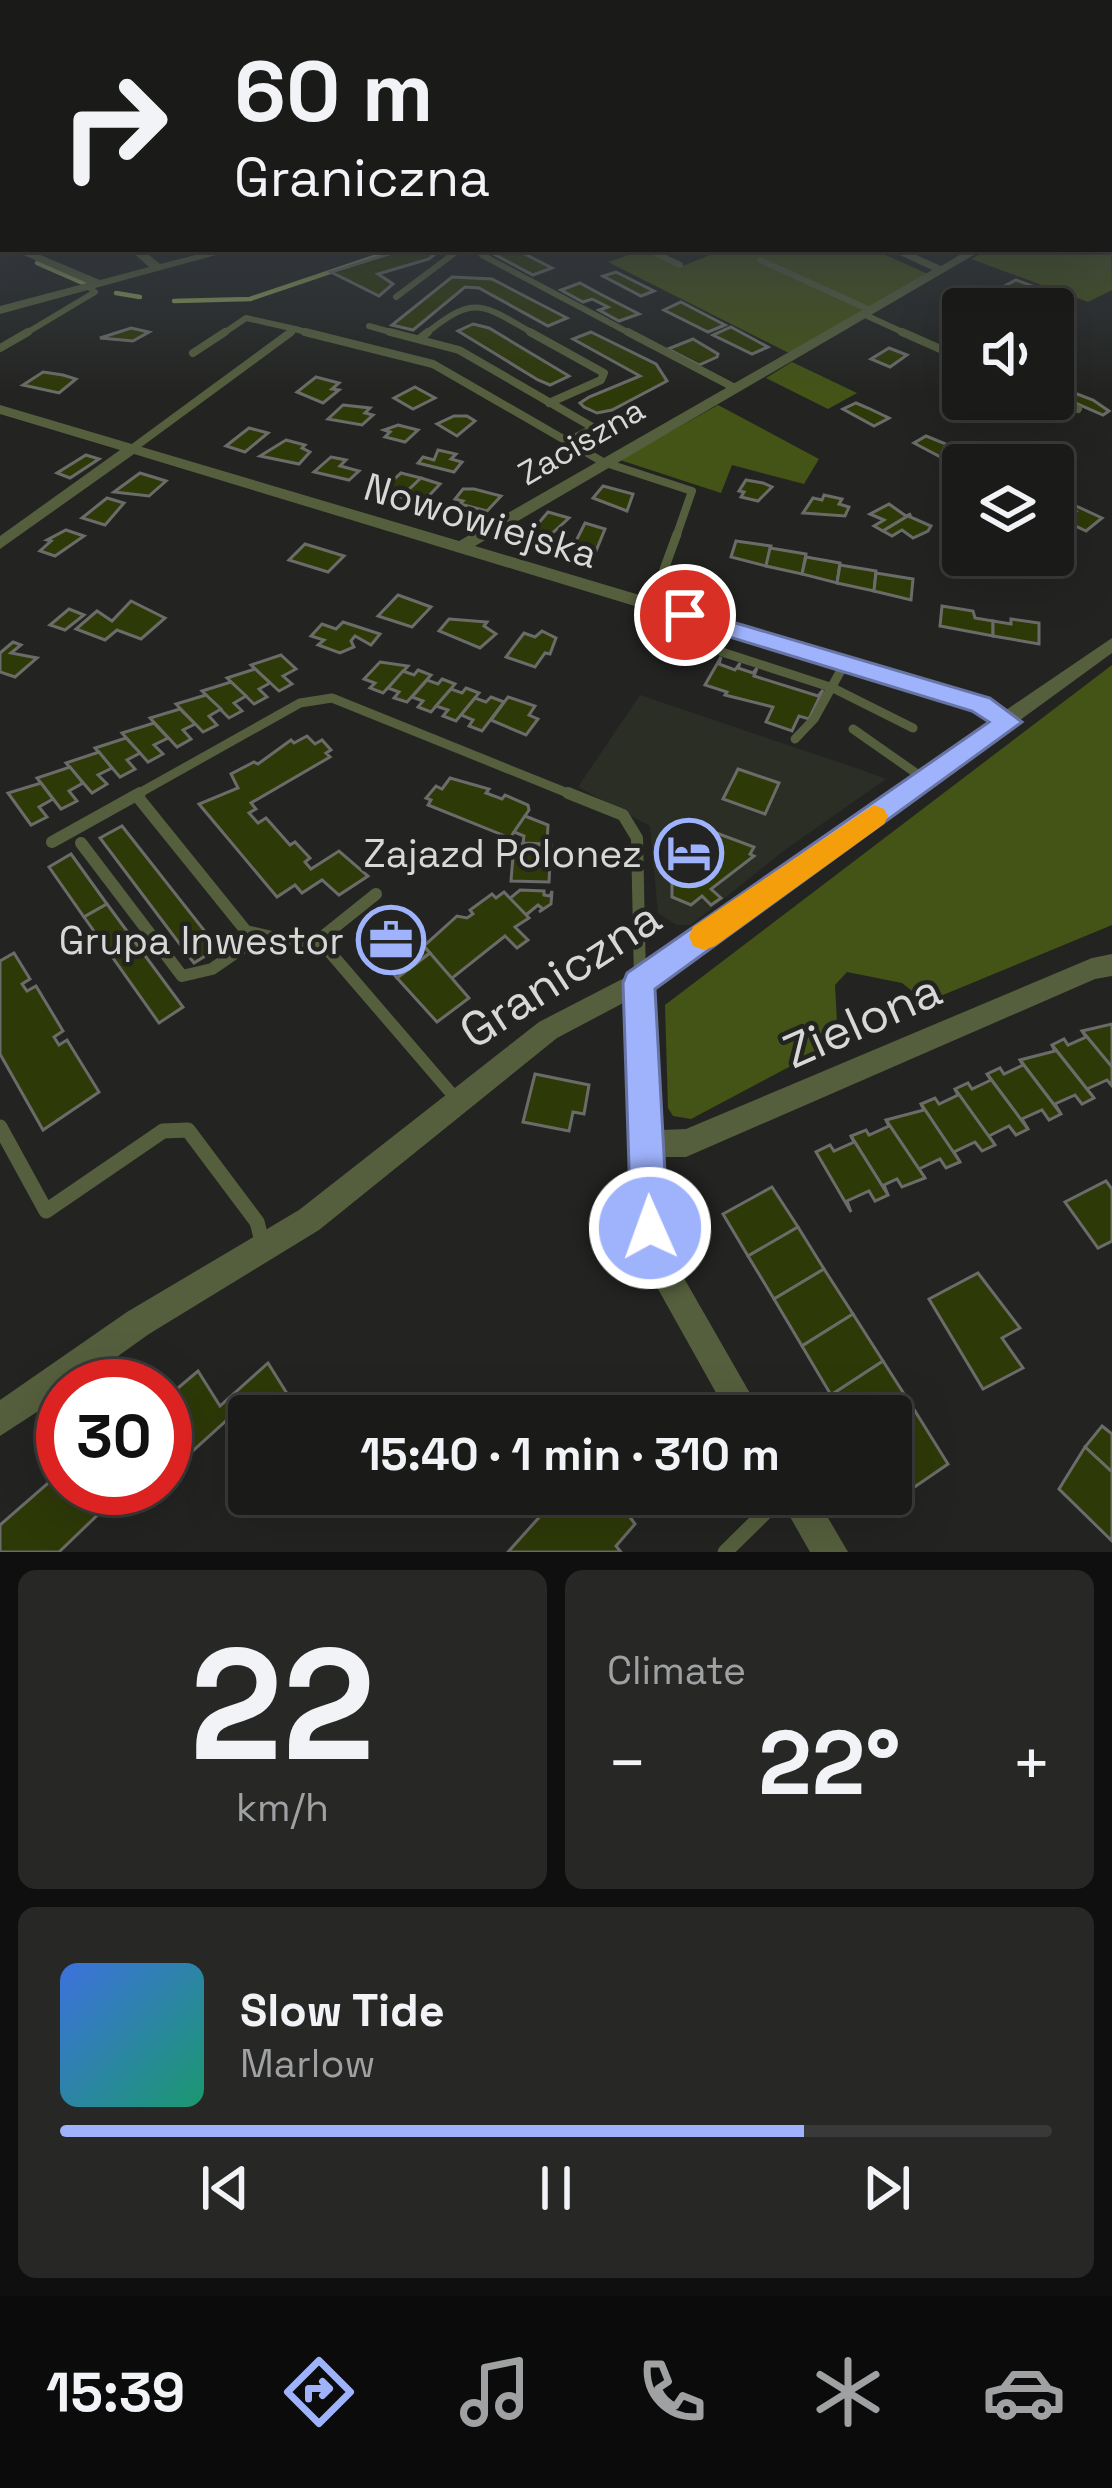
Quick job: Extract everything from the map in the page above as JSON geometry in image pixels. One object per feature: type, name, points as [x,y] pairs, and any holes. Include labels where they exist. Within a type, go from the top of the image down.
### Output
[{"type":"street","points":[[22,252],[94,285]]},
{"type":"street","points":[[139,252],[158,268]]},
{"type":"street","points":[[0,310],[220,252]]},
{"type":"street","points":[[900,252],[941,270]]},
{"type":"street","name":"Zaciszna","points":[[460,548],[973,252]]},
{"type":"street","name":"Nowowiejska","points":[[0,409],[981,704],[1009,722]]},
{"type":"street","points":[[0,544],[129,451]]},
{"type":"street","name":"Graniczna","points":[[0,1420],[138,1323],[309,1220],[548,1030],[639,983],[1112,644]]},
{"type":"street","name":"Zielona","points":[[646,1144],[686,1143],[1073,976],[1112,965]]},
{"type":"street","points":[[639,983],[654,1255],[735,1395]]},
{"type":"street","points":[[807,1515],[830,1552]]},
{"type":"lane","points":[[396,297],[456,252]]},
{"type":"lane","points":[[652,252],[680,265]]},
{"type":"lane","name":"Zaciszna","points":[[482,255],[734,388]]},
{"type":"lane","points":[[760,260],[942,349]]},
{"type":"lane","points":[[0,348],[95,292],[94,285]]},
{"type":"lane","points":[[419,340],[459,307],[481,304],[604,373],[601,380],[550,403]]},
{"type":"lane","points":[[194,353],[246,318],[414,359],[442,368],[603,462],[692,491],[651,605]]},
{"type":"lane","points":[[369,326],[459,350],[593,428],[566,442]]},
{"type":"lane","points":[[129,451],[295,329]]},
{"type":"lane","points":[[414,359],[434,344]]},
{"type":"lane","points":[[1074,407],[1078,409]]},
{"type":"lane","points":[[722,652],[833,688],[913,728]]},
{"type":"lane","points":[[795,739],[833,688],[844,663]]},
{"type":"lane","points":[[52,842],[299,704],[321,698],[344,701],[623,815],[638,838],[643,964],[639,983]]},
{"type":"lane","points":[[853,728],[926,779]]},
{"type":"lane","points":[[136,796],[246,931],[257,938],[316,942],[328,950],[459,1102]]},
{"type":"lane","points":[[80,843],[182,976],[196,978],[257,938]]},
{"type":"lane","points":[[316,942],[376,894]]},
{"type":"lane","points":[[0,1127],[46,1211],[163,1131],[188,1130],[257,1222],[264,1249]]},
{"type":"lane","points":[[725,1552],[763,1515]]},
{"type":"shaded area","points":[[640,695],[886,779],[782,852],[691,925],[677,925],[658,913],[650,826],[578,787]]},
{"type":"green space","points":[[647,252],[680,267],[718,252],[879,252],[928,274],[789,353],[608,262]]},
{"type":"green space","points":[[984,252],[1111,252],[1112,290],[1088,302],[1074,297],[1074,288],[1050,288],[971,259]]},
{"type":"green space","points":[[792,362],[857,393],[828,409],[766,378]]},
{"type":"green space","points":[[718,405],[819,459],[804,484],[732,465],[721,493],[620,460]]},
{"type":"green space","points":[[1112,665],[1112,925],[926,1002],[902,983],[847,972],[835,985],[838,1041],[691,1119],[673,1116],[668,1108],[665,1005]]},
{"type":"building","points":[[395,252],[437,252],[429,259],[378,274],[393,284],[379,296],[331,272]]},
{"type":"building","points":[[490,252],[521,252],[552,268],[533,275]]},
{"type":"building","points":[[616,272],[654,291],[641,296],[603,276]]},
{"type":"building","points":[[452,277],[492,279],[567,318],[548,326],[479,288],[465,287],[413,330],[392,325]]},
{"type":"building","points":[[1016,280],[1038,288],[1001,288]]},
{"type":"building","points":[[580,283],[639,314],[619,321],[599,310],[608,307],[592,299],[583,302],[561,290]]},
{"type":"building","points":[[681,302],[725,325],[708,332],[664,310]]},
{"type":"building","points":[[473,324],[489,328],[569,376],[550,385],[538,380],[458,331]]},
{"type":"building","points":[[731,327],[768,347],[752,354],[713,335]]},
{"type":"building","points":[[131,328],[149,332],[133,341],[100,338]]},
{"type":"building","points":[[591,332],[656,364],[667,381],[612,410],[597,413],[584,407],[580,403],[589,397],[640,376],[573,339]]},
{"type":"building","points":[[693,339],[717,357],[699,365],[668,349]]},
{"type":"building","points":[[889,348],[907,355],[890,367],[871,359]]},
{"type":"building","points":[[43,372],[76,379],[59,393],[23,385]]},
{"type":"building","points":[[316,377],[339,383],[332,389],[339,390],[323,403],[297,392]]},
{"type":"building","points":[[415,387],[435,398],[413,409],[394,398]]},
{"type":"building","points":[[1074,393],[1109,411],[1103,415],[1074,402]]},
{"type":"building","points":[[856,403],[889,418],[874,426],[843,409]]},
{"type":"building","points":[[343,405],[370,408],[365,413],[373,415],[362,425],[328,419]]},
{"type":"building","points":[[454,416],[475,421],[457,436],[437,424]]},
{"type":"building","points":[[398,425],[418,430],[405,442],[385,437],[390,432],[384,430]]},
{"type":"building","points":[[249,428],[268,433],[245,452],[226,446]]},
{"type":"building","points":[[926,436],[946,444],[942,444],[942,458],[914,443]]},
{"type":"building","points":[[286,440],[305,445],[302,448],[310,452],[299,464],[260,456]]},
{"type":"building","points":[[438,450],[456,454],[451,459],[462,462],[454,472],[418,463],[423,457],[434,460]]},
{"type":"building","points":[[86,455],[99,459],[70,478],[57,473]]},
{"type":"building","points":[[331,457],[346,460],[340,466],[359,471],[349,480],[314,472]]},
{"type":"building","points":[[140,473],[166,481],[149,496],[114,492]]},
{"type":"building","points":[[401,473],[421,478],[401,497],[385,488]]},
{"type":"building","points":[[421,478],[440,484],[425,500],[401,497]]},
{"type":"building","points":[[746,480],[772,487],[758,501],[741,497],[744,492],[739,491]]},
{"type":"building","points":[[603,486],[633,494],[627,511],[593,498]]},
{"type":"building","points":[[463,489],[501,496],[487,511],[460,504],[463,501],[455,499]]},
{"type":"building","points":[[824,495],[842,499],[839,504],[849,507],[845,516],[803,513],[813,498],[822,500]]},
{"type":"building","points":[[107,498],[124,503],[105,525],[82,518]]},
{"type":"building","points":[[889,504],[906,516],[911,514],[883,531],[874,526],[884,520],[870,514]]},
{"type":"building","points":[[1074,505],[1102,518],[1086,531],[1074,525]]},
{"type":"building","points":[[548,512],[569,518],[548,537],[531,532]]},
{"type":"building","points":[[911,514],[908,516],[931,526],[928,531],[913,538],[902,530],[892,536],[883,531]]},
{"type":"building","points":[[585,523],[605,529],[596,551],[574,545]]},
{"type":"building","points":[[66,530],[84,536],[55,556],[40,551],[51,541],[47,540]]},
{"type":"building","points":[[736,541],[771,546],[766,566],[731,557]]},
{"type":"building","points":[[305,544],[344,556],[328,572],[289,560]]},
{"type":"building","points":[[770,548],[806,554],[802,574],[766,566]]},
{"type":"building","points":[[806,557],[840,563],[837,583],[802,574]]},
{"type":"building","points":[[840,565],[876,571],[874,591],[837,583]]},
{"type":"building","points":[[876,573],[913,579],[911,600],[874,591]]},
{"type":"building","points":[[398,595],[431,607],[412,627],[378,616]]},
{"type":"building","points":[[131,601],[165,618],[141,639],[117,630],[105,640],[76,629],[97,611],[112,621]]},
{"type":"building","points":[[942,606],[973,611],[975,618],[993,621],[993,636],[940,626]]},
{"type":"building","points":[[69,609],[84,615],[65,630],[50,625]]},
{"type":"building","points":[[449,619],[487,622],[484,626],[496,634],[480,648],[439,631]]},
{"type":"building","points":[[1011,619],[1039,623],[1039,644],[993,636],[993,621],[1011,624]]},
{"type":"building","points":[[343,622],[380,634],[371,645],[355,636],[354,647],[340,653],[318,645],[324,640],[311,636],[322,624],[336,629]]},
{"type":"building","points":[[542,631],[556,638],[550,654],[545,653],[535,667],[506,657],[524,633],[535,637]]},
{"type":"building","points":[[13,642],[21,645],[11,653],[37,658],[15,677],[0,672],[0,653]]},
{"type":"building","points":[[281,655],[296,669],[283,676],[292,684],[279,691],[251,665]]},
{"type":"building","points":[[721,657],[719,664],[735,670],[740,663],[738,668],[753,673],[757,668],[754,676],[818,696],[823,690],[809,719],[799,716],[792,731],[766,722],[773,707],[705,685]]},
{"type":"building","points":[[380,662],[408,666],[383,693],[370,688],[375,683],[364,679]]},
{"type":"building","points":[[255,669],[270,683],[259,689],[267,697],[254,704],[227,678]]},
{"type":"building","points":[[418,670],[431,675],[407,702],[394,698],[399,692],[388,688],[403,671],[414,675]]},
{"type":"building","points":[[442,679],[455,684],[431,712],[418,707],[423,701],[412,697],[427,680],[438,684]]},
{"type":"building","points":[[231,682],[246,696],[234,703],[242,711],[229,718],[202,691]]},
{"type":"building","points":[[466,688],[479,693],[456,721],[443,716],[448,710],[436,706],[451,689],[462,693]]},
{"type":"building","points":[[206,695],[221,709],[209,716],[217,725],[203,732],[176,704]]},
{"type":"building","points":[[491,697],[504,702],[482,731],[469,726],[473,720],[461,715],[475,698],[486,702]]},
{"type":"building","points":[[508,697],[535,706],[529,715],[538,719],[526,735],[491,720]]},
{"type":"building","points":[[180,709],[195,724],[183,730],[191,739],[177,747],[150,718]]},
{"type":"building","points":[[154,723],[168,738],[154,745],[163,754],[148,762],[122,733]]},
{"type":"building","points":[[307,736],[315,744],[322,740],[331,750],[326,753],[330,757],[251,803],[256,809],[249,813],[258,823],[266,818],[290,845],[295,842],[310,858],[305,862],[311,869],[339,851],[368,876],[339,895],[322,880],[302,893],[295,885],[277,897],[199,804],[238,788],[231,774]]},
{"type":"building","points":[[126,738],[140,753],[127,760],[135,769],[120,777],[95,748]]},
{"type":"building","points":[[99,752],[112,768],[98,775],[107,784],[92,793],[66,763]]},
{"type":"building","points":[[70,767],[83,783],[69,791],[77,801],[61,809],[37,778]]},
{"type":"building","points":[[738,769],[779,783],[765,814],[723,799]]},
{"type":"building","points":[[450,778],[489,789],[486,793],[502,799],[505,795],[528,805],[529,810],[510,838],[428,805],[431,800],[426,798]]},
{"type":"building","points":[[41,783],[53,799],[39,807],[47,817],[31,825],[8,793]]},
{"type":"building","points":[[525,816],[548,825],[547,844],[523,843],[524,836],[514,832]]},
{"type":"building","points":[[695,825],[754,847],[750,854],[754,856],[711,889],[721,898],[711,905],[702,896],[691,905],[672,897],[672,849],[680,847],[672,831]]},
{"type":"building","points":[[122,826],[218,948],[194,963],[100,838]]},
{"type":"building","points":[[514,844],[551,845],[549,882],[511,881]]},
{"type":"building","points":[[71,854],[107,904],[84,917],[49,867]]},
{"type":"building","points":[[520,890],[544,891],[550,896],[552,891],[551,904],[539,912],[543,909],[538,905],[526,915],[509,899]]},
{"type":"building","points":[[504,892],[529,918],[515,927],[528,940],[517,948],[505,936],[451,979],[424,946],[457,916],[467,918],[473,914],[470,910],[492,894],[496,898]]},
{"type":"building","points":[[107,904],[183,1007],[159,1023],[84,917]]},
{"type":"building","name":"Grupa Inwestor","points":[[391,911],[430,953],[397,978],[358,934]]},
{"type":"building","points":[[14,953],[30,979],[22,984],[27,991],[36,986],[63,1031],[54,1037],[59,1045],[67,1040],[99,1092],[43,1130],[0,1054],[0,961]]},
{"type":"building","points":[[430,953],[469,998],[437,1022],[397,978]]},
{"type":"building","points":[[1112,1024],[1112,1067],[1082,1031]]},
{"type":"building","points":[[1082,1031],[1112,1067],[1112,1086],[1107,1080],[1087,1089],[1094,1098],[1052,1045],[1064,1039],[1068,1045],[1086,1037]]},
{"type":"building","points":[[1052,1045],[1094,1098],[1082,1104],[1075,1095],[1055,1104],[1061,1114],[1020,1060],[1055,1051]]},
{"type":"building","points":[[1020,1060],[1061,1114],[1049,1120],[1042,1110],[1022,1119],[1028,1129],[987,1074],[1000,1068],[1004,1074],[1023,1065]]},
{"type":"building","points":[[535,1074],[589,1085],[584,1114],[573,1112],[569,1131],[523,1122]]},
{"type":"building","points":[[987,1074],[1028,1129],[1016,1135],[1009,1126],[989,1136],[995,1145],[955,1089],[968,1083],[972,1089],[991,1080]]},
{"type":"building","points":[[955,1089],[995,1145],[982,1151],[975,1142],[954,1152],[960,1162],[921,1104],[935,1098],[939,1104],[958,1095]]},
{"type":"building","points":[[921,1104],[960,1162],[946,1168],[940,1159],[919,1169],[925,1178],[886,1120],[924,1110]]},
{"type":"building","points":[[886,1120],[925,1178],[902,1187],[897,1179],[884,1185],[888,1195],[851,1136],[866,1130],[869,1135],[889,1126]]},
{"type":"building","points":[[851,1136],[888,1195],[875,1201],[869,1191],[847,1201],[851,1212],[816,1152],[830,1145],[834,1151],[854,1142]]},
{"type":"building","points":[[1106,1181],[1112,1189],[1112,1241],[1098,1248],[1065,1202]]},
{"type":"building","points":[[772,1187],[798,1227],[748,1256],[723,1214]]},
{"type":"building","points":[[798,1227],[824,1269],[774,1299],[748,1256]]},
{"type":"building","points":[[824,1269],[853,1314],[802,1346],[774,1299]]},
{"type":"building","points":[[978,1273],[1020,1328],[1002,1338],[1023,1368],[983,1389],[929,1299]]},
{"type":"building","points":[[853,1314],[883,1361],[831,1395],[802,1346]]},
{"type":"building","points":[[883,1361],[905,1395],[831,1395]]},
{"type":"building","points":[[268,1363],[288,1395],[232,1395]]},
{"type":"building","points":[[198,1371],[220,1406],[228,1399],[228,1422],[192,1452],[192,1376]]},
{"type":"building","points":[[915,1411],[948,1464],[912,1489]]},
{"type":"building","points":[[1102,1426],[1112,1434],[1112,1472],[1085,1447]]},
{"type":"building","points":[[1085,1447],[1112,1472],[1112,1541],[1059,1489]]},
{"type":"building","points":[[36,1494],[36,1515],[97,1515],[59,1552],[0,1552],[0,1525]]},
{"type":"building","points":[[541,1515],[628,1515],[635,1524],[616,1546],[621,1552],[508,1552]]},
{"type":"waterway","points":[[174,301],[250,299],[389,252]]},
{"type":"waterway","points":[[37,263],[85,284]]},
{"type":"waterway","points":[[116,293],[140,297]]},
{"type":"slow traffic","points":[[704,936],[874,816]]},
{"type":"place","name":"Zajazd Polonez","points":[[689,853]]},
{"type":"place","name":"Grupa Inwestor","points":[[391,940]]},
{"type":"route","points":[[650,1228],[639,983],[1009,722],[981,704],[685,615]]}]
